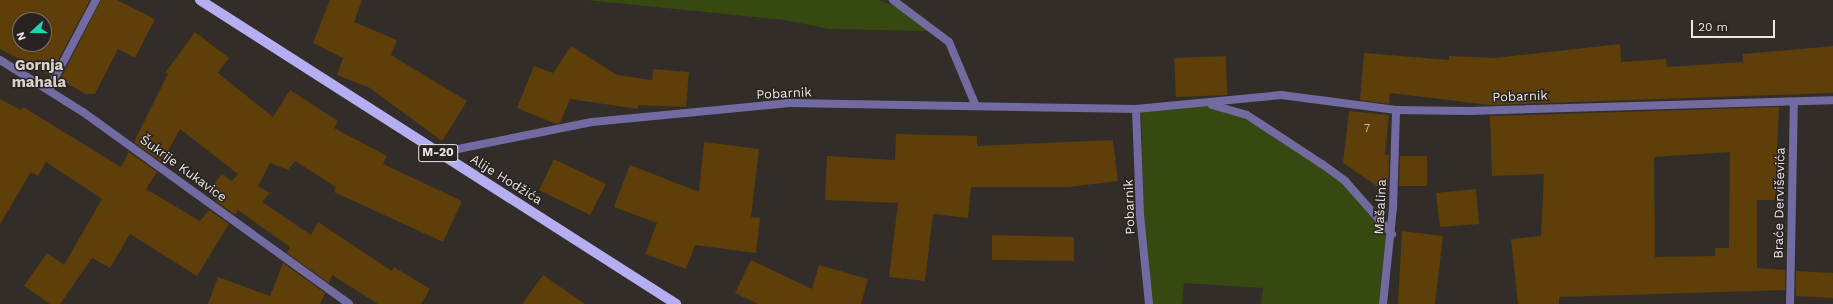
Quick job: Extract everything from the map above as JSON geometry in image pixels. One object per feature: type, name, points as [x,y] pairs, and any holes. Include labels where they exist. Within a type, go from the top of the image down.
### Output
[{"type":"main road","name":"Alije Hodžića","points":[[200,0],[676,304]]},
{"type":"street","points":[[48,89],[96,0]]},
{"type":"street","points":[[893,0],[949,42],[975,104]]},
{"type":"street","name":"Šukrije Kukavice","points":[[0,60],[48,89],[349,304]]},
{"type":"street","name":"Pobarnik","points":[[438,153],[592,122],[790,103],[975,104],[1136,108],[1209,104],[1281,95],[1396,110],[1833,100]]},
{"type":"street","name":"Braće Derviševića","points":[[1790,304],[1794,102]]},
{"type":"street","name":"Pobarnik","points":[[1209,104],[1247,115],[1303,151],[1345,181],[1392,234]]},
{"type":"street","name":"Pobarnik","points":[[1136,108],[1140,216],[1149,304]]},
{"type":"street","name":"Mašalina","points":[[1383,304],[1392,234],[1396,110]]},
{"type":"green space","points":[[587,0],[878,0],[902,9],[929,31],[830,29],[784,20]]},
{"type":"green space","points":[[1209,105],[1247,115],[1345,181],[1392,234],[1383,304],[1261,304],[1263,288],[1184,283],[1182,304],[1151,304],[1145,256],[1141,108],[1172,110]]},
{"type":"building","points":[[0,0],[90,0],[50,75],[0,49]]},
{"type":"building","points":[[101,0],[117,0],[155,19],[135,58],[118,49],[95,94],[86,94],[60,80]]},
{"type":"building","points":[[330,0],[362,0],[354,22],[397,40],[391,55],[467,101],[442,141],[370,88],[337,75],[343,58],[313,43]]},
{"type":"building","points":[[195,32],[229,58],[218,73],[273,117],[290,90],[338,121],[334,128],[387,156],[383,164],[462,201],[443,242],[334,192],[336,187],[295,161],[288,170],[270,163],[258,186],[270,193],[262,202],[311,235],[318,222],[392,271],[394,267],[430,289],[421,304],[378,304],[332,275],[329,283],[287,253],[290,247],[238,210],[235,215],[216,201],[221,196],[211,188],[222,174],[232,181],[238,174],[180,129],[162,162],[134,142],[168,74],[165,73]]},
{"type":"building","points":[[1620,44],[1621,62],[1666,59],[1667,67],[1743,62],[1743,54],[1833,46],[1833,93],[1490,105],[1390,93],[1389,104],[1360,100],[1364,53],[1449,60],[1449,56],[1494,58]]},
{"type":"building","points":[[571,46],[617,75],[652,80],[653,69],[689,72],[686,107],[638,105],[638,109],[570,99],[560,123],[556,124],[517,108],[534,66],[553,73]]},
{"type":"building","points":[[1226,56],[1227,95],[1176,97],[1174,58]]},
{"type":"building","points":[[0,99],[21,110],[23,107],[121,167],[129,152],[157,172],[146,189],[200,221],[209,210],[229,224],[197,276],[130,234],[110,268],[92,258],[60,304],[50,304],[24,286],[47,253],[64,265],[102,199],[46,162],[38,176],[31,172],[0,224]]},
{"type":"building","points":[[1779,107],[1775,200],[1757,200],[1757,268],[1785,270],[1785,290],[1559,297],[1559,304],[1518,304],[1511,239],[1541,236],[1544,174],[1492,176],[1490,116]],"holes":[[[1730,152],[1729,248],[1715,248],[1715,256],[1655,257],[1654,157]]]},
{"type":"building","points":[[1349,111],[1389,115],[1385,155],[1389,155],[1388,186],[1377,186],[1343,163]]},
{"type":"building","points":[[896,134],[977,136],[977,146],[1113,140],[1118,181],[1068,187],[971,187],[968,218],[933,214],[925,281],[889,277],[898,203],[825,200],[827,156],[895,160]]},
{"type":"building","points":[[704,142],[759,149],[751,217],[760,218],[756,253],[695,245],[686,269],[645,254],[657,223],[614,207],[630,165],[699,192]]},
{"type":"building","points":[[1400,156],[1427,156],[1427,186],[1399,186]]},
{"type":"building","points":[[554,159],[606,184],[590,215],[539,190]]},
{"type":"building","points":[[1476,189],[1479,224],[1440,227],[1436,193]]},
{"type":"building","points":[[1402,231],[1443,236],[1435,304],[1398,304]]},
{"type":"building","points":[[992,235],[1074,237],[1074,261],[992,260]]},
{"type":"building","points":[[751,260],[812,289],[819,265],[868,279],[861,304],[758,304],[735,293]]},
{"type":"building","points":[[283,263],[325,293],[320,304],[208,304],[218,277],[270,296]]},
{"type":"building","points":[[1796,271],[1833,273],[1833,298],[1796,296]]},
{"type":"building","points":[[543,275],[585,304],[522,304]]},
{"type":"district","name":"Gornja mahala","points":[[39,74]]}]
